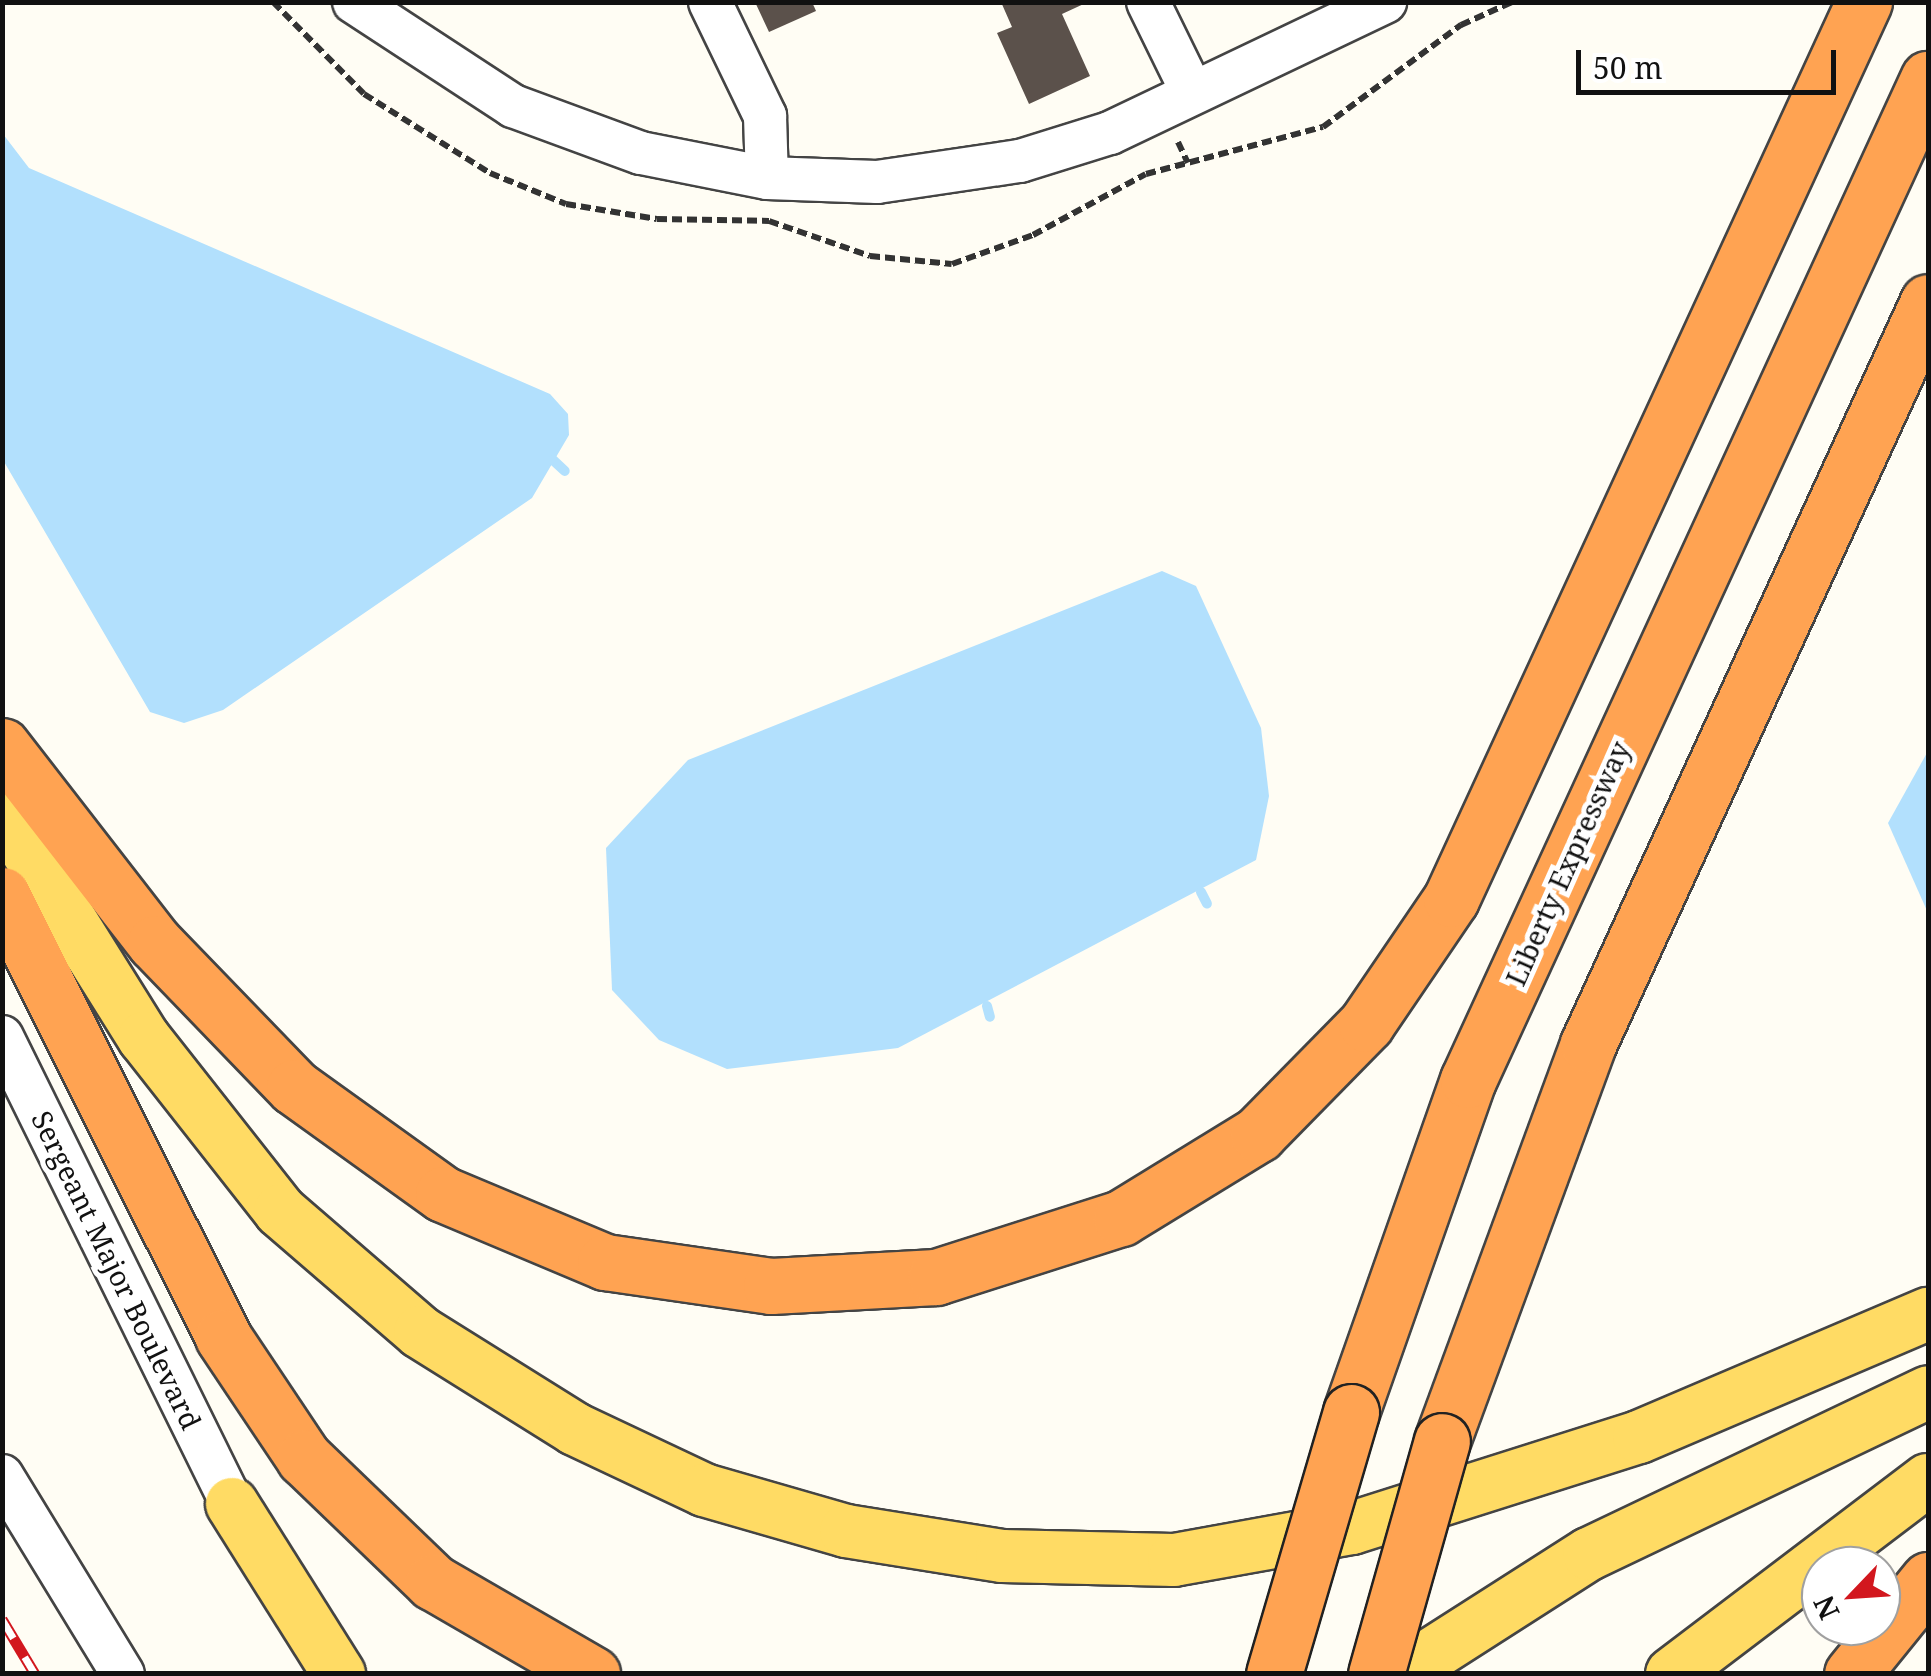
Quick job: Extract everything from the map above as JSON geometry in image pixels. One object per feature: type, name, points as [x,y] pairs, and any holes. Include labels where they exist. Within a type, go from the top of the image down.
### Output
[{"type":"highway","points":[[2,746],[154,943],[294,1087],[444,1194],[605,1262],[771,1286],[936,1278],[1120,1218],[1258,1134],[1366,1024],[1450,899],[1864,2]]},
{"type":"highway","name":"Liberty Expressway","points":[[1274,1674],[1350,1412],[1468,1080],[1928,79]]},
{"type":"highway","points":[[1376,1674],[1442,1441],[1588,1044],[1928,302]]},
{"type":"highway","points":[[2,895],[223,1337],[304,1458],[434,1582],[592,1674]]},
{"type":"highway","points":[[1852,1674],[1928,1580]]},
{"type":"main road","points":[[2,811],[144,1038],[280,1210],[420,1332],[575,1429],[688,1482],[846,1531],[1002,1556],[1174,1560],[1352,1528],[1639,1438],[1928,1314]]},
{"type":"main road","points":[[1401,1674],[1589,1554],[1928,1392]]},
{"type":"main road","points":[[1672,1674],[1928,1480]]},
{"type":"main road","points":[[232,1504],[339,1674]]},
{"type":"street","points":[[354,2],[513,106],[641,153],[767,178],[877,182],[1020,161],[1110,133],[1385,2]]},
{"type":"street","points":[[710,2],[765,116],[767,178]]},
{"type":"street","points":[[1148,2],[1192,92]]},
{"type":"street","name":"Sergeant Major Boulevard","points":[[2,1037],[314,1674]]},
{"type":"street","points":[[2,1476],[123,1674]]},
{"type":"water","points":[[3,134],[29,168],[550,394],[568,414],[569,435],[532,498],[223,710],[184,723],[150,712],[3,460]]},
{"type":"water","points":[[1162,571],[1196,586],[1261,728],[1269,796],[1256,860],[898,1048],[727,1069],[659,1040],[612,990],[606,848],[688,760]]},
{"type":"water","points":[[1928,751],[1928,913],[1888,823]]},
{"type":"building","points":[[755,2],[812,2],[816,11],[769,32]]},
{"type":"building","points":[[1001,2],[1088,2],[1062,14],[1090,76],[1029,104],[997,33],[1012,27]]},
{"type":"waterway","points":[[553,460],[565,471]]},
{"type":"waterway","points":[[1201,892],[1207,904]]},
{"type":"waterway","points":[[987,1006],[990,1017]]},
{"type":"railway","points":[[2,1619],[35,1674]]}]
